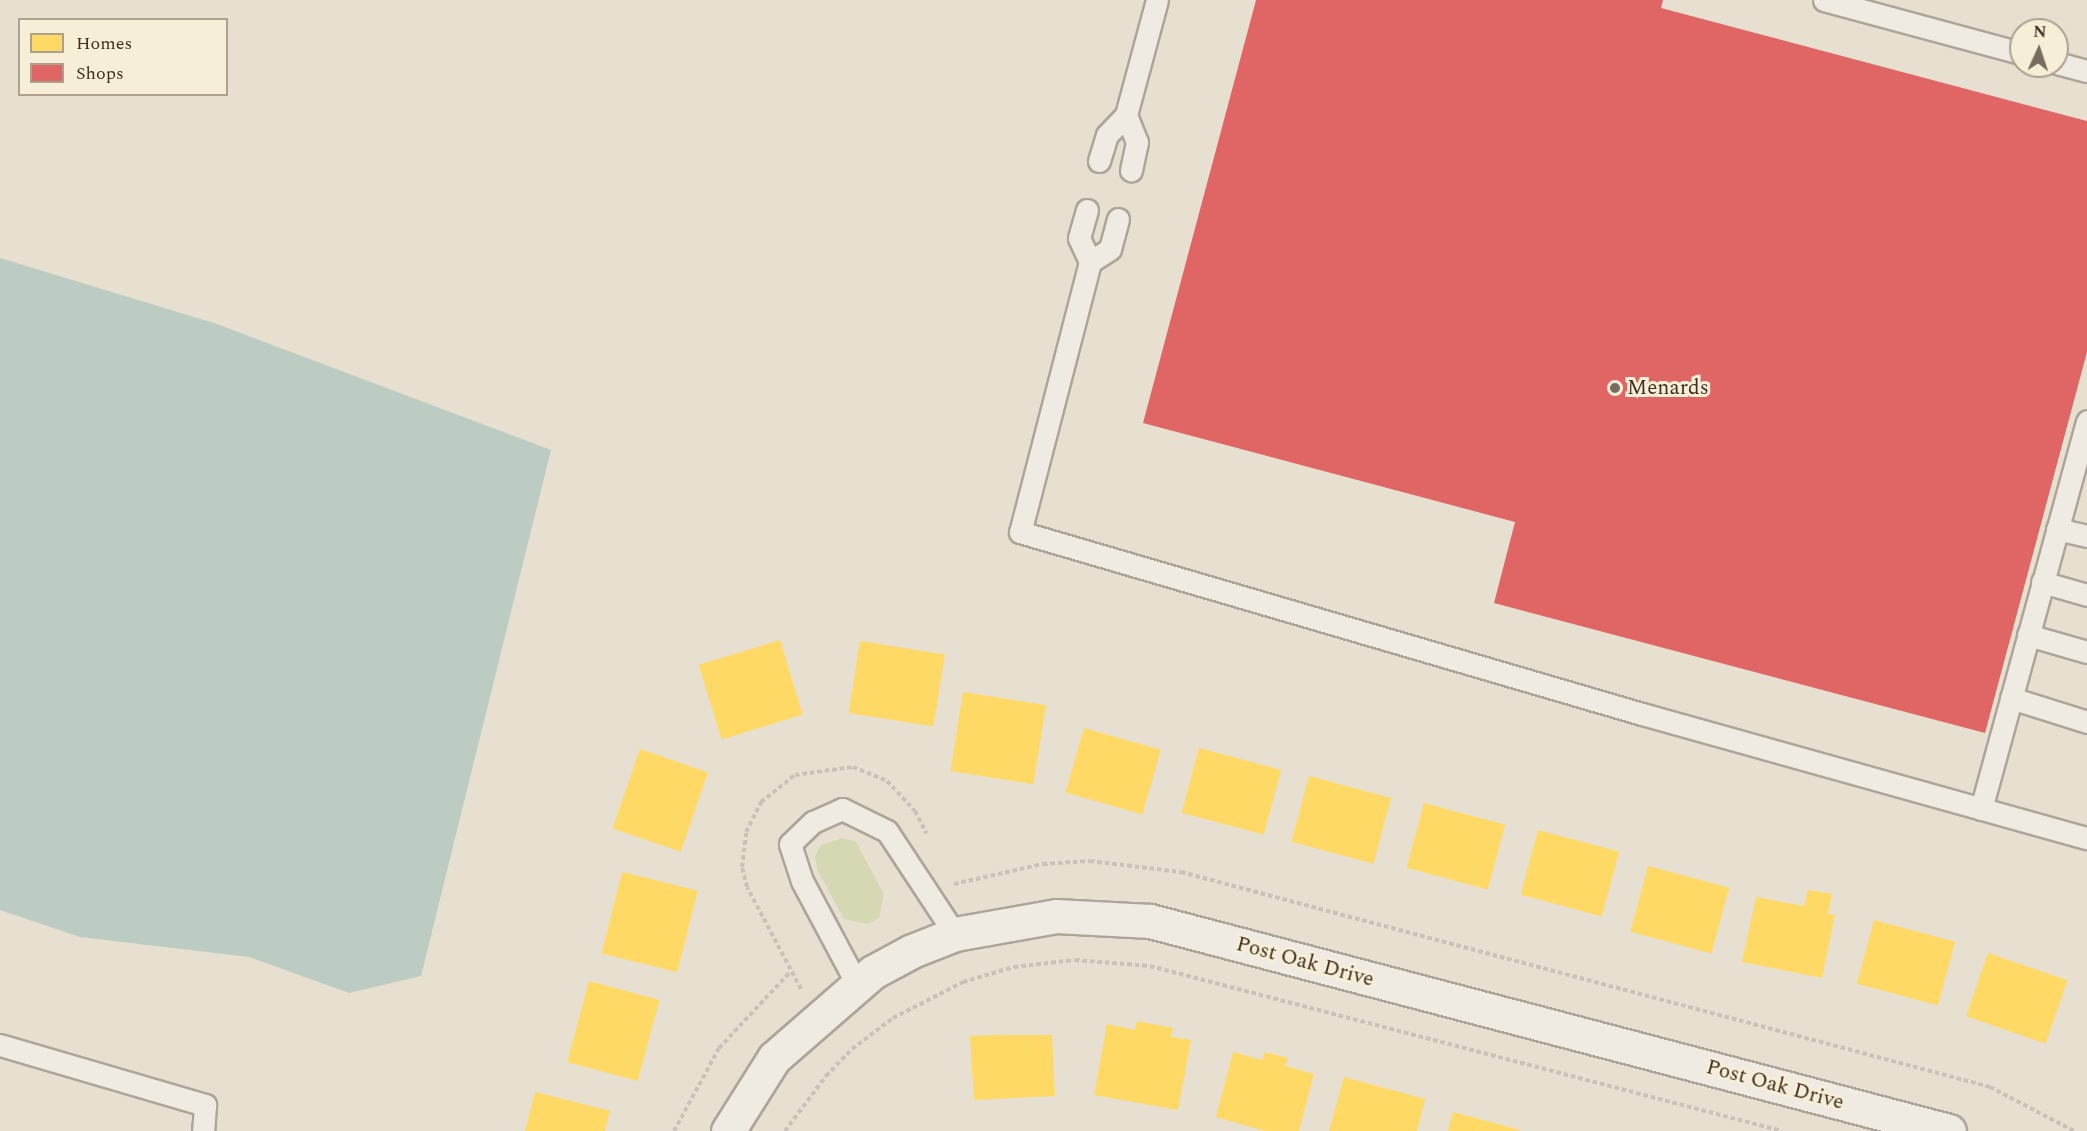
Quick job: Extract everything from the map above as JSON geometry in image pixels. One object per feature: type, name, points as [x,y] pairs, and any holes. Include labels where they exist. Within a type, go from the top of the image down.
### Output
[{"type":"street","name":"Post Oak Drive","points":[[728,1131],[774,1058],[857,984],[912,951],[955,934],[1056,916],[1150,921],[1949,1131]]},
{"type":"lane","points":[[1099,161],[1107,135],[1126,115],[1157,0]]},
{"type":"lane","points":[[1824,0],[2009,50]]},
{"type":"lane","points":[[2069,66],[2087,71]]},
{"type":"lane","points":[[1126,115],[1137,142],[1131,170]]},
{"type":"lane","points":[[1087,210],[1079,237],[1090,262],[1020,532],[2087,838]]},
{"type":"lane","points":[[1090,262],[1110,249],[1118,219]]},
{"type":"lane","points":[[1981,809],[2057,529],[2081,466],[2087,421]]},
{"type":"lane","points":[[2057,529],[2087,536]]},
{"type":"lane","points":[[2042,582],[2087,595]]},
{"type":"lane","points":[[2028,635],[2087,652]]},
{"type":"lane","points":[[2011,699],[2087,722]]},
{"type":"lane","points":[[857,984],[802,881],[790,844],[813,822],[842,809],[887,831],[955,934]]},
{"type":"lane","points":[[0,1045],[205,1105],[203,1131]]},
{"type":"path","points":[[954,884],[1042,864],[1090,861],[1127,863],[1181,872],[1990,1087],[2074,1131]]},
{"type":"path","points":[[785,1131],[831,1071],[893,1018],[963,982],[1014,967],[1076,960],[1150,966],[1782,1131]]},
{"type":"path","points":[[674,1131],[719,1048],[745,1017],[791,971],[801,989]]},
{"type":"green space","points":[[842,838],[856,842],[884,894],[879,918],[867,924],[844,919],[817,869],[815,856],[821,845]]},
{"type":"shaded area","points":[[0,258],[217,324],[551,450],[421,976],[349,993],[249,957],[80,937],[0,910]]},
{"type":"building: Homes","points":[[780,640],[803,715],[722,739],[699,665]]},
{"type":"building: Homes","points":[[860,641],[945,654],[934,727],[849,713]]},
{"type":"building: Homes","points":[[963,692],[1046,705],[1033,784],[950,771]]},
{"type":"building: Homes","points":[[1084,728],[1161,750],[1142,814],[1066,792]]},
{"type":"building: Homes","points":[[1199,748],[1281,770],[1264,835],[1182,813]]},
{"type":"building: Homes","points":[[640,749],[708,772],[681,852],[613,828]]},
{"type":"building: Homes","points":[[1309,776],[1391,798],[1374,864],[1291,842]]},
{"type":"building: Homes","points":[[1424,803],[1505,825],[1488,889],[1407,868]]},
{"type":"building: Homes","points":[[1538,830],[1619,852],[1602,916],[1521,895]]},
{"type":"building: Homes","points":[[1648,866],[1729,888],[1712,953],[1630,932]]},
{"type":"building: Homes","points":[[622,872],[698,891],[677,972],[602,954]]},
{"type":"building: Homes","points":[[1808,890],[1832,894],[1828,914],[1835,915],[1822,978],[1742,962],[1756,897],[1804,906]]},
{"type":"building: Homes","points":[[1874,920],[1955,942],[1938,1005],[1857,984]]},
{"type":"building: Homes","points":[[1988,953],[2067,980],[2046,1044],[1966,1016]]},
{"type":"building: Homes","points":[[589,981],[660,1000],[638,1081],[567,1062]]},
{"type":"building: Homes","points":[[1137,1021],[1173,1028],[1171,1037],[1191,1040],[1178,1110],[1094,1095],[1107,1024],[1135,1030]]},
{"type":"building: Homes","points":[[1052,1035],[1055,1096],[974,1100],[970,1036]]},
{"type":"building: Homes","points":[[1233,1052],[1262,1060],[1265,1052],[1288,1058],[1285,1066],[1314,1074],[1299,1131],[1265,1131],[1216,1117]]},
{"type":"building: Homes","points":[[1344,1077],[1425,1099],[1417,1131],[1329,1131]]},
{"type":"building: Homes","points":[[535,1092],[610,1111],[605,1131],[525,1131]]},
{"type":"building: Homes","points":[[1453,1112],[1520,1130],[1520,1131],[1448,1131]]},
{"type":"building: Shops","name":"Menards","points":[[1256,0],[1663,0],[1661,8],[2087,121],[2087,352],[1985,733],[1494,603],[1515,522],[1143,423]]},
{"type":"place","name":"Menards","points":[[1615,388]]}]
